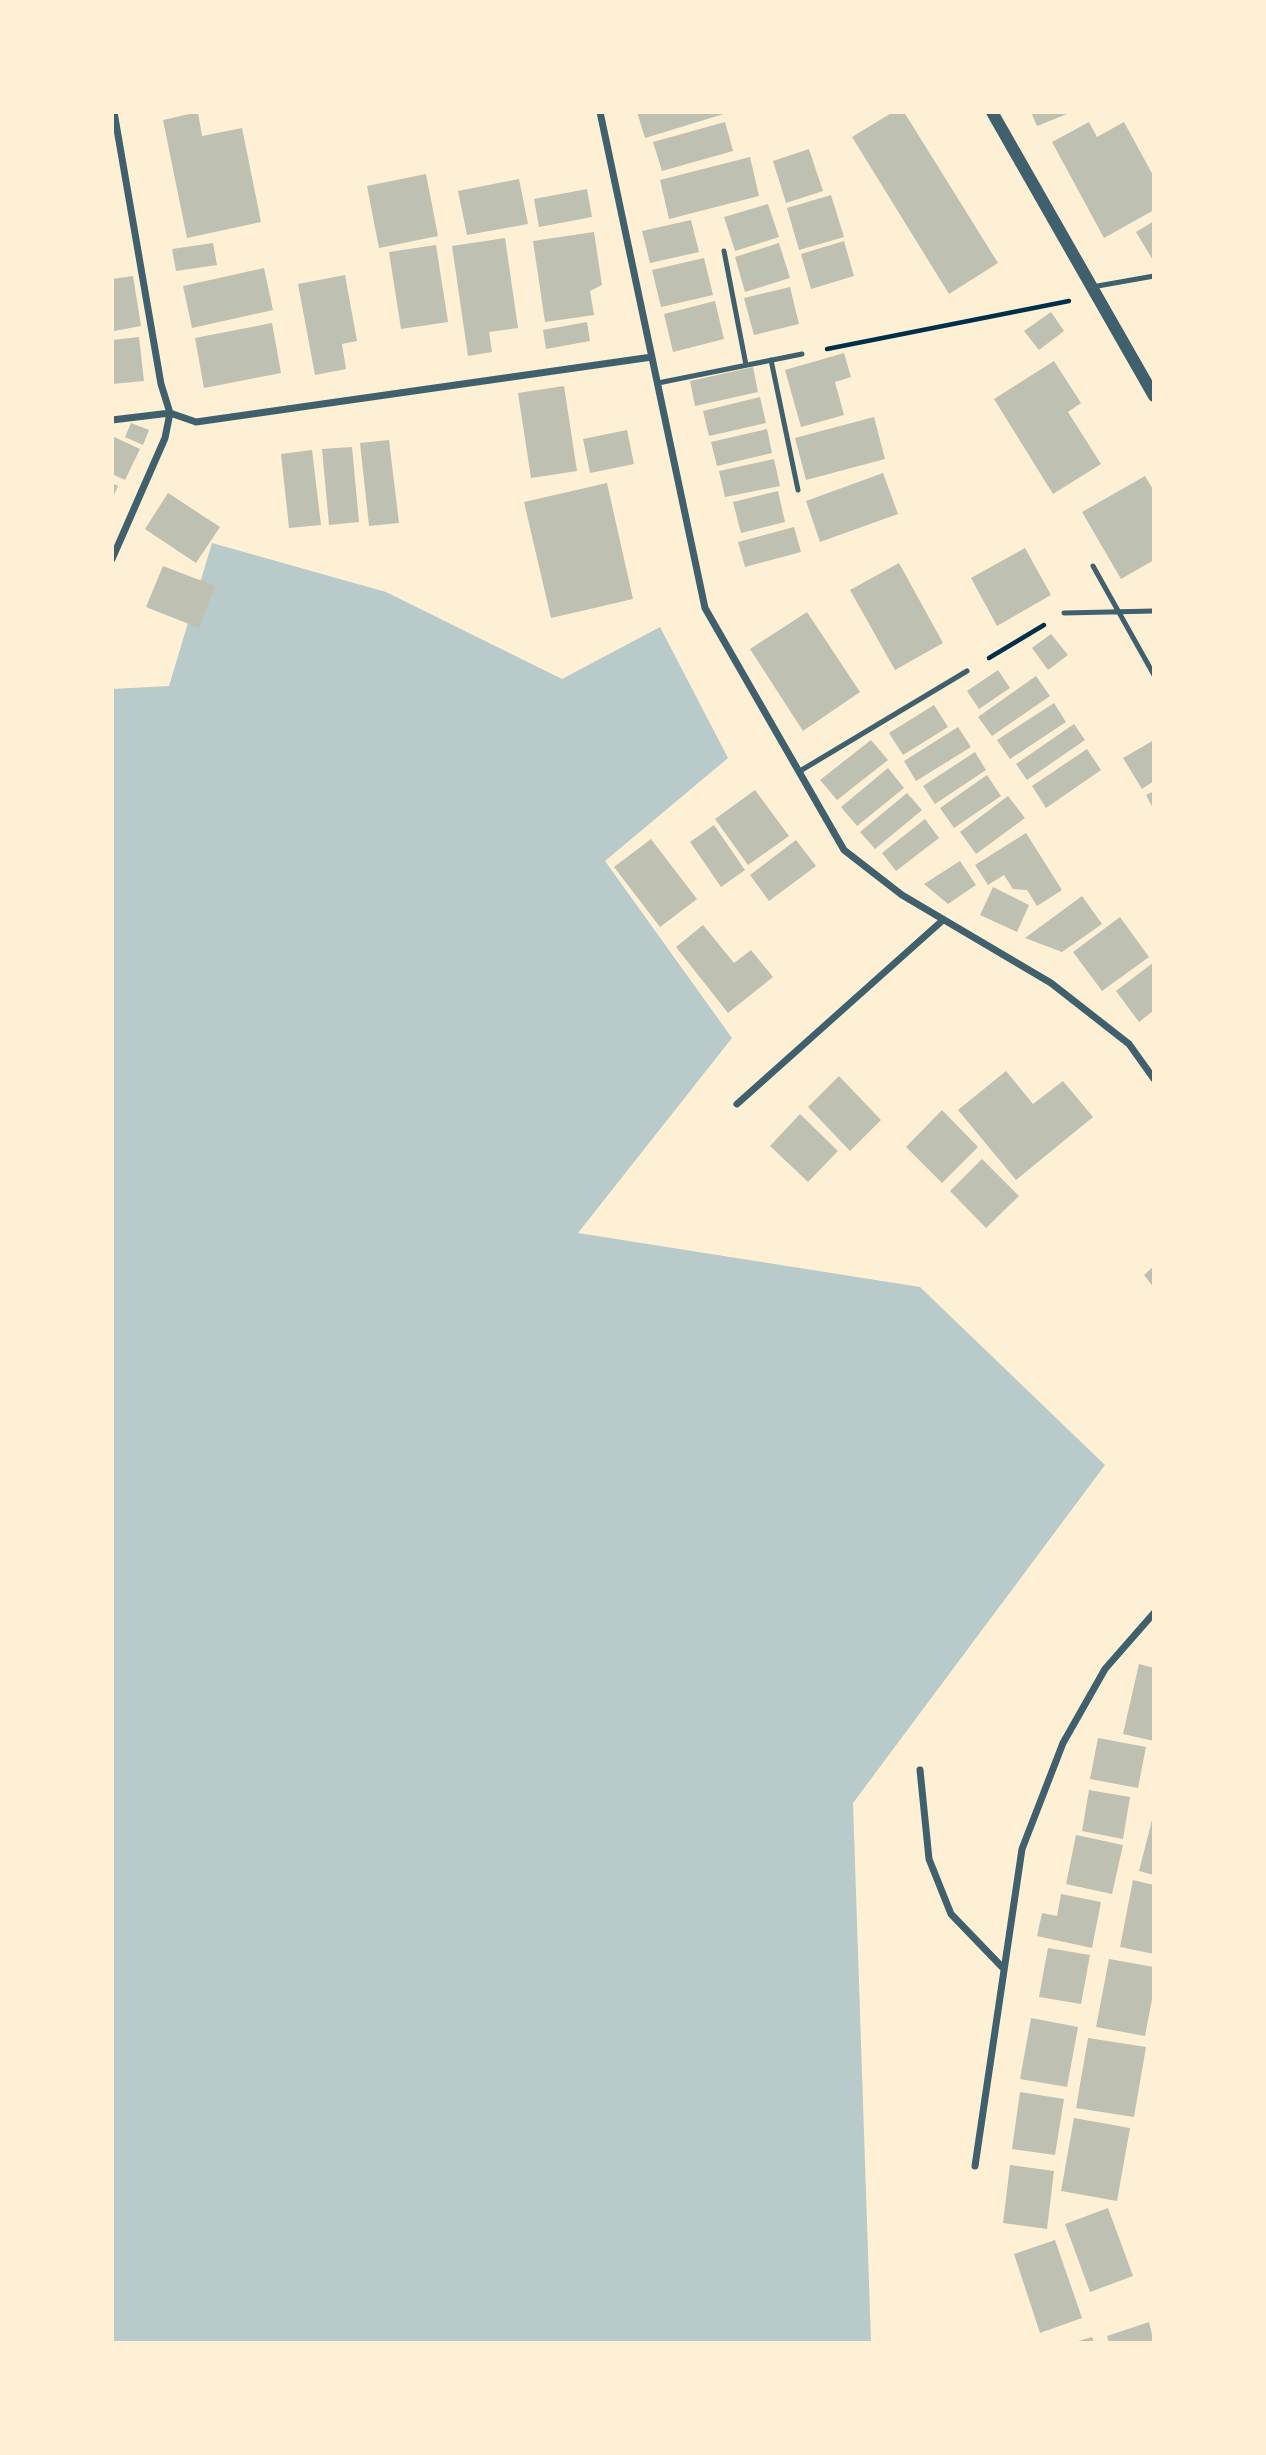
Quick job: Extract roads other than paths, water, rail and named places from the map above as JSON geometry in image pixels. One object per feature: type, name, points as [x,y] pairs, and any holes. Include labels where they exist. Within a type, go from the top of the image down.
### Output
[{"type":"street","points":[[112,559],[165,438],[170,413],[161,384],[114,112]]},
{"type":"street","points":[[600,112],[705,608],[844,850],[902,895],[1051,983],[1129,1044],[1154,1079]]},
{"type":"street","points":[[992,112],[1154,396]]},
{"type":"street","points":[[112,420],[170,413],[196,422],[652,357]]},
{"type":"street","points":[[737,1104],[943,920]]},
{"type":"street","points":[[975,2166],[1022,1849],[1063,1743],[1105,1669],[1154,1613]]},
{"type":"street","points":[[920,1770],[929,1859],[951,1914],[1004,1969]]},
{"type":"lane","points":[[724,251],[746,365]]},
{"type":"lane","points":[[1094,291],[1154,276]]},
{"type":"lane","points":[[658,383],[802,354]]},
{"type":"lane","points":[[771,360],[798,491]]},
{"type":"lane","points":[[1093,566],[1121,612],[1154,676]]},
{"type":"lane","points":[[1064,613],[1154,611]]},
{"type":"lane","points":[[800,771],[967,671]]}]
